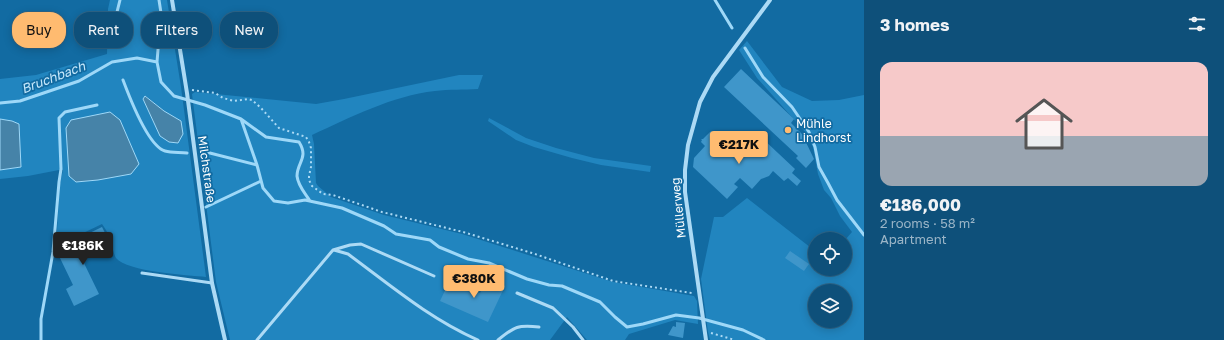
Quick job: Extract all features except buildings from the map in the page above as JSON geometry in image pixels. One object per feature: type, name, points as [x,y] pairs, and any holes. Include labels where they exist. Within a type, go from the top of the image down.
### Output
[{"type":"street","name":"Milchstraße","points":[[172,0],[187,92],[212,283],[225,340]]},
{"type":"street","name":"Müllerweg","points":[[706,340],[685,192],[685,170],[688,145],[700,102],[713,77],[770,0]]},
{"type":"lane","points":[[257,340],[333,250],[350,244],[361,244],[434,276]]},
{"type":"lane","points":[[333,250],[348,254],[427,313],[458,331],[478,340]]},
{"type":"lane","points":[[142,273],[212,283]]},
{"type":"lane","points":[[517,293],[552,308],[573,327],[583,340]]},
{"type":"lane","points":[[498,340],[509,330],[522,326],[540,327]]},
{"type":"path","points":[[187,92],[208,92],[234,101],[248,99],[252,100],[279,128],[306,137],[311,148],[311,167],[308,176],[309,180],[312,186],[322,194],[333,195],[382,212],[463,232],[613,280],[699,293]]},
{"type":"path","points":[[704,332],[734,340]]},
{"type":"shaded area","points":[[110,0],[167,0],[169,12],[141,12],[141,48],[175,48],[206,277],[145,270],[122,263],[116,258],[108,234],[102,224],[56,246],[60,183],[63,170],[0,179],[0,170],[21,167],[0,119],[0,79],[36,75],[107,54],[107,48],[133,48],[133,12],[108,12]],"holes":[[[146,96],[164,111],[154,123],[143,99]]]},
{"type":"shaded area","points":[[747,41],[782,87],[812,101],[839,100],[864,95],[864,340],[710,340],[701,279],[714,217],[723,217],[747,198],[808,246],[808,276],[852,276],[852,232],[840,216],[831,198],[824,190],[818,174],[813,147],[806,133],[757,78],[739,50]]},
{"type":"shaded area","points":[[459,75],[483,75],[478,89],[440,90],[403,97],[372,108],[312,135],[314,144],[316,183],[318,186],[331,197],[384,215],[462,234],[613,282],[694,296],[697,301],[698,324],[675,320],[629,334],[625,340],[587,340],[567,317],[550,340],[230,340],[216,282],[192,94],[195,92],[316,104]]},
{"type":"shaded area","points":[[145,96],[164,111],[181,121],[183,134],[178,143],[169,142],[160,136],[143,99]]},
{"type":"shaded area","points":[[110,112],[120,120],[139,164],[131,174],[76,182],[69,176],[66,128],[71,120]]},
{"type":"shaded area","points":[[489,118],[526,138],[594,158],[651,166],[650,172],[601,165],[534,147],[516,140],[488,121]]},
{"type":"shaded area","points":[[0,119],[19,124],[21,167],[0,170]]},
{"type":"waterway","points":[[117,12],[120,0]]},
{"type":"waterway","points":[[159,0],[161,13],[157,62],[161,82],[174,96],[205,105],[241,119],[266,137],[299,142],[302,147],[303,156],[297,171],[297,176],[300,186],[310,201]]},
{"type":"waterway","points":[[715,0],[732,28]]},
{"type":"waterway","points":[[745,48],[763,77],[792,107],[809,132],[815,147],[819,167],[837,200],[864,235]]},
{"type":"waterway","name":"Bruchbach","points":[[0,103],[20,101],[79,81],[112,62],[137,58],[157,62]]},
{"type":"waterway","points":[[123,80],[140,120],[152,140],[165,151],[187,153]]},
{"type":"waterway","points":[[41,340],[41,319],[53,252],[61,169],[59,118],[65,112],[97,105]]},
{"type":"waterway","points":[[241,119],[257,165],[263,188],[274,201],[288,203],[305,200],[342,208],[384,226],[396,234],[430,240],[439,247],[468,259],[489,263],[527,279],[549,285],[562,286],[600,302],[627,327],[676,315],[699,318],[743,330],[764,340]]},
{"type":"waterway","points":[[202,151],[257,165]]},
{"type":"waterway","points":[[206,207],[261,181]]},
{"type":"place","name":"Mühle Lindhorst","points":[[788,130]]}]
